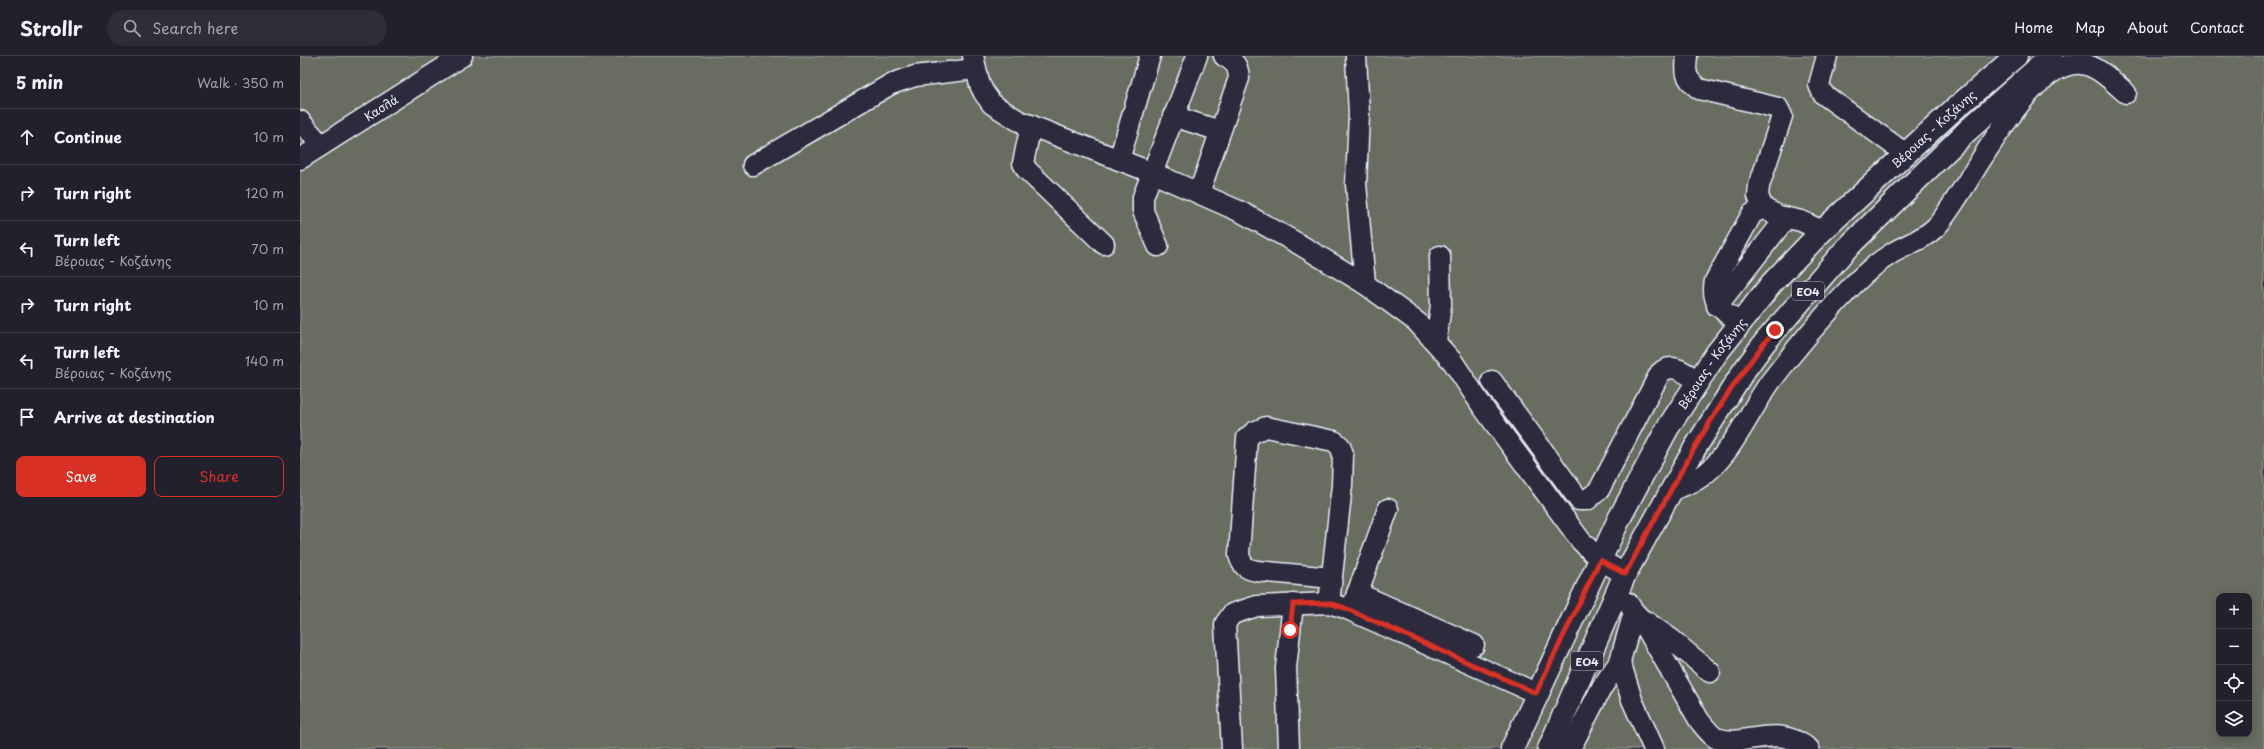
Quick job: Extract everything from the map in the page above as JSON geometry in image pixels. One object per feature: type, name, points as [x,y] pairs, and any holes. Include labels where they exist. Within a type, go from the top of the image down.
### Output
[{"type":"main road","name":"Βέροιας - Κοζάνης","points":[[1512,749],[1536,693],[1620,517],[1667,429],[1698,381],[1740,323],[1772,283],[1822,231],[1950,113],[2016,56]]},
{"type":"main road","name":"Βέροιας - Κοζάνης","points":[[1549,749],[1621,583],[1671,490],[1743,372],[1795,306],[1845,250],[2024,89],[2051,56]]},
{"type":"street","name":"Κασλά","points":[[300,159],[462,56]]},
{"type":"street","points":[[1119,160],[1150,56]]},
{"type":"street","points":[[1158,246],[1143,211],[1143,197],[1197,56]]},
{"type":"street","points":[[1199,193],[1239,78],[1238,68],[1234,61],[1224,56]]},
{"type":"street","points":[[1356,56],[1359,114],[1356,184],[1365,284]]},
{"type":"street","points":[[1687,56],[1685,70],[1689,81],[1699,89],[1778,108],[1782,116],[1759,186],[1758,196],[1763,208]]},
{"type":"street","points":[[1827,56],[1819,85],[1823,94],[1906,154]]},
{"type":"street","points":[[1950,113],[2002,56]]},
{"type":"street","points":[[753,165],[891,84],[914,76],[974,62],[980,85],[992,104],[1019,121],[1153,173],[1241,212],[1297,243],[1365,284],[1417,322],[1436,342],[1578,537],[1621,583],[1638,616],[1699,720],[1708,731],[1716,738],[1728,741],[1784,736],[1797,740],[1809,749]]},
{"type":"street","points":[[1671,490],[1698,479],[1716,463],[1785,363],[1853,285],[1882,260],[1915,242],[1936,227],[1967,183],[2008,118],[2024,89],[2070,65],[2081,64],[2097,70],[2126,93]]},
{"type":"street","points":[[1173,116],[1220,131]]},
{"type":"street","points":[[300,121],[321,145]]},
{"type":"street","points":[[1031,125],[1023,163],[1027,170],[1104,244]]},
{"type":"street","points":[[1740,323],[1724,313],[1717,306],[1714,298],[1715,281],[1747,221],[1756,210],[1763,208],[1786,218],[1801,220],[1822,231]]},
{"type":"street","points":[[1717,306],[1786,218]]},
{"type":"street","points":[[1436,342],[1441,305],[1440,256]]},
{"type":"street","points":[[1492,381],[1579,500],[1587,500],[1599,490],[1660,373],[1666,368],[1672,367],[1698,381]]},
{"type":"street","points":[[1329,603],[1332,578],[1342,485],[1343,454],[1340,446],[1334,441],[1266,427],[1260,429],[1247,438],[1239,555],[1241,563],[1247,569],[1257,571],[1332,578]]},
{"type":"street","points":[[1354,602],[1388,509]]},
{"type":"street","points":[[1354,602],[1536,693]]},
{"type":"street","points":[[1232,749],[1224,624],[1232,614],[1240,610],[1257,606],[1354,602],[1474,645]]},
{"type":"street","points":[[1289,749],[1286,668],[1293,604]]},
{"type":"street","points":[[1570,749],[1602,686],[1620,661],[1638,616]]},
{"type":"street","points":[[1638,616],[1671,639],[1710,672]]},
{"type":"street","points":[[1620,661],[1632,700],[1654,749]]},
{"type":"green space","points":[[300,56],[2264,56],[2264,749],[300,749]]},
{"type":"route","points":[[1290,630],[1293,604],[1329,603],[1345,608],[1536,693],[1600,560],[1625,574],[1695,448],[1743,372],[1775,330]]}]
